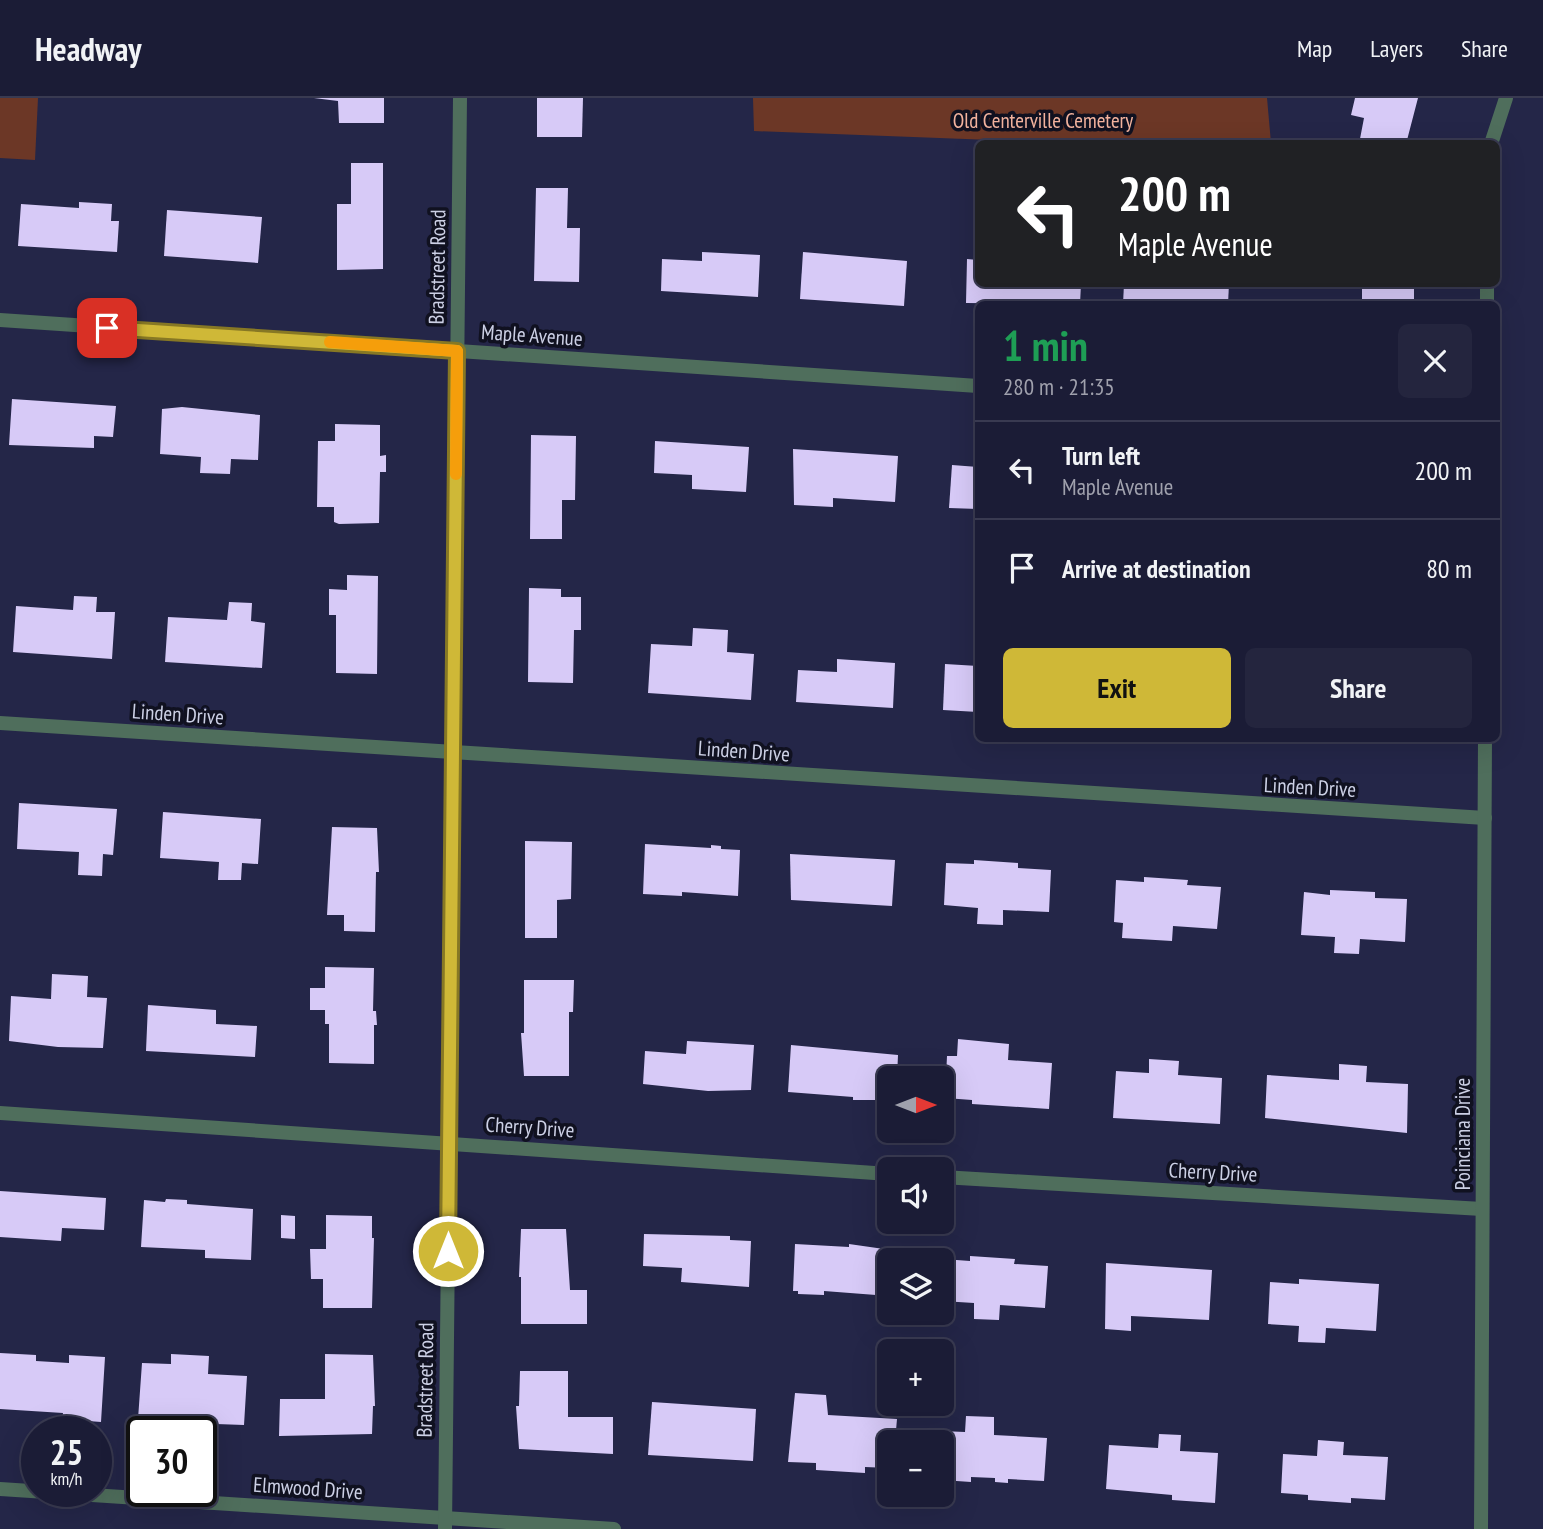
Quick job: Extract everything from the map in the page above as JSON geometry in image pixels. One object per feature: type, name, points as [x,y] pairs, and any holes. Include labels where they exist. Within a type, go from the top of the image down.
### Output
[{"type":"street","name":"Bradstreet Road","points":[[445,1523],[460,98]]},
{"type":"street","points":[[1492,140],[1506,98]]},
{"type":"street","name":"Maple Avenue","points":[[0,320],[975,386]]},
{"type":"street","name":"Linden Drive","points":[[0,723],[1485,818]]},
{"type":"street","name":"Poinciana Drive","points":[[1481,1529],[1485,742]]},
{"type":"street","name":"Cherry Drive","points":[[0,1112],[877,1173]]},
{"type":"street","name":"Cherry Drive","points":[[954,1178],[1482,1209]]},
{"type":"street","name":"Elmwood Drive","points":[[0,1489],[445,1523],[614,1529]]},
{"type":"green space","points":[[0,98],[38,98],[35,160],[0,158]]},
{"type":"green space","name":"Old Centerville Cemetery","points":[[753,98],[1267,98],[1271,140],[990,140],[754,131]]},
{"type":"building","points":[[314,98],[384,98],[384,123],[339,123],[338,101]]},
{"type":"building","points":[[537,98],[583,98],[582,137],[537,137]]},
{"type":"building","points":[[1355,98],[1418,98],[1407,140],[1360,140],[1364,118],[1351,115]]},
{"type":"building","points":[[351,163],[383,163],[383,269],[337,270],[337,204],[351,204]]},
{"type":"building","points":[[536,188],[568,188],[567,228],[580,228],[579,282],[534,281]]},
{"type":"building","points":[[79,202],[112,204],[111,221],[119,221],[117,252],[18,246],[21,204],[79,208]]},
{"type":"building","points":[[167,210],[262,217],[258,263],[164,256]]},
{"type":"building","points":[[702,252],[760,255],[758,297],[661,291],[662,259],[702,261]]},
{"type":"building","points":[[803,252],[907,261],[904,306],[800,299]]},
{"type":"building","points":[[967,259],[975,260],[975,287],[1081,287],[1080,301],[966,303]]},
{"type":"building","points":[[1124,287],[1229,287],[1228,301],[1123,301]]},
{"type":"building","points":[[1414,287],[1414,301],[1362,301],[1362,289],[1349,289]]},
{"type":"building","points":[[12,399],[116,406],[113,437],[94,436],[94,448],[9,445]]},
{"type":"building","points":[[182,407],[260,415],[258,460],[231,459],[230,474],[200,473],[201,457],[160,454],[162,409]]},
{"type":"building","points":[[335,424],[380,425],[380,456],[386,455],[386,472],[380,472],[379,523],[339,524],[334,522],[334,507],[317,507],[318,441],[335,441]]},
{"type":"building","points":[[531,435],[576,436],[575,500],[562,500],[562,539],[530,539]]},
{"type":"building","points":[[655,441],[749,447],[746,492],[692,489],[692,475],[654,473]]},
{"type":"building","points":[[793,449],[898,456],[895,502],[833,498],[833,507],[794,505]]},
{"type":"building","points":[[952,465],[975,467],[975,509],[949,508]]},
{"type":"building","points":[[347,575],[378,576],[377,674],[336,673],[336,615],[329,615],[329,589],[347,590]]},
{"type":"building","points":[[529,588],[561,589],[561,597],[581,597],[581,630],[574,630],[573,683],[528,682]]},
{"type":"building","points":[[74,596],[97,597],[96,612],[115,612],[112,659],[13,652],[16,606],[73,610]]},
{"type":"building","points":[[229,602],[252,603],[251,621],[265,623],[262,668],[165,662],[168,617],[227,620]]},
{"type":"building","points":[[693,628],[728,630],[727,652],[754,654],[751,700],[648,693],[651,644],[692,646]]},
{"type":"building","points":[[837,659],[895,663],[893,708],[796,702],[798,670],[837,672]]},
{"type":"building","points":[[945,664],[975,666],[975,712],[943,710]]},
{"type":"building","points":[[19,803],[117,809],[113,855],[103,854],[102,876],[78,875],[79,852],[17,849]]},
{"type":"building","points":[[163,812],[261,819],[258,864],[242,863],[241,880],[218,880],[219,862],[160,858]]},
{"type":"building","points":[[332,827],[377,828],[379,872],[376,872],[375,932],[344,931],[344,915],[327,915]]},
{"type":"building","points":[[525,841],[572,842],[571,899],[557,900],[557,938],[525,938]]},
{"type":"building","points":[[645,844],[711,848],[711,845],[721,846],[721,849],[740,850],[738,896],[682,892],[682,896],[643,894]]},
{"type":"building","points":[[790,854],[895,860],[892,906],[791,900]]},
{"type":"building","points":[[974,860],[1018,863],[1018,868],[1051,870],[1049,912],[1003,910],[1003,925],[977,924],[978,908],[944,905],[946,863],[974,864]]},
{"type":"building","points":[[1144,877],[1188,880],[1187,885],[1221,887],[1217,929],[1173,926],[1172,941],[1122,938],[1123,923],[1114,922],[1116,880],[1144,882]]},
{"type":"building","points":[[1330,890],[1375,892],[1375,898],[1407,899],[1405,942],[1360,939],[1359,954],[1334,953],[1335,937],[1301,935],[1304,892],[1330,895]]},
{"type":"building","points":[[325,967],[374,968],[373,1011],[376,1011],[377,1025],[374,1025],[374,1064],[329,1063],[329,1024],[325,1024],[325,1010],[310,1010],[310,988],[325,988]]},
{"type":"building","points":[[52,974],[88,976],[87,997],[107,998],[103,1048],[58,1047],[9,1041],[11,996],[51,999]]},
{"type":"building","points":[[524,980],[574,980],[573,1012],[569,1012],[569,1076],[524,1076],[521,1033],[524,1033]]},
{"type":"building","points":[[148,1005],[216,1010],[216,1024],[257,1026],[255,1057],[146,1051]]},
{"type":"building","points":[[958,1039],[1009,1044],[1008,1060],[1052,1063],[1049,1109],[972,1104],[972,1100],[954,1099],[954,1066],[947,1066],[947,1056],[957,1056]]},
{"type":"building","points":[[687,1041],[754,1045],[751,1090],[708,1091],[643,1084],[645,1051],[686,1054]]},
{"type":"building","points":[[791,1045],[898,1055],[898,1066],[877,1066],[877,1100],[853,1100],[853,1097],[788,1092]]},
{"type":"building","points":[[1149,1059],[1179,1061],[1178,1075],[1222,1078],[1220,1124],[1113,1118],[1116,1071],[1149,1073]]},
{"type":"building","points":[[1339,1064],[1367,1066],[1366,1082],[1408,1084],[1407,1133],[1265,1118],[1267,1075],[1339,1080]]},
{"type":"building","points":[[0,1191],[106,1198],[104,1230],[62,1228],[61,1241],[0,1237]]},
{"type":"building","points":[[166,1199],[187,1200],[187,1204],[253,1209],[251,1260],[205,1258],[205,1250],[141,1247],[144,1200],[165,1202]]},
{"type":"building","points":[[281,1215],[295,1216],[295,1239],[281,1238]]},
{"type":"building","points":[[326,1215],[372,1216],[372,1308],[323,1308],[323,1279],[311,1279],[310,1249],[326,1249]]},
{"type":"building","points":[[521,1229],[566,1229],[570,1290],[587,1290],[587,1324],[521,1324]]},
{"type":"building","points":[[644,1234],[730,1236],[730,1240],[751,1241],[749,1287],[681,1282],[682,1268],[643,1266]]},
{"type":"building","points":[[795,1244],[849,1247],[849,1244],[877,1248],[877,1295],[824,1291],[824,1295],[798,1294],[798,1291],[793,1291]]},
{"type":"building","points":[[970,1256],[1015,1259],[1014,1264],[1048,1266],[1045,1308],[1000,1305],[999,1320],[974,1319],[974,1303],[954,1302],[954,1260],[970,1261]]},
{"type":"building","points":[[1106,1263],[1212,1270],[1209,1320],[1131,1316],[1131,1331],[1105,1329]]},
{"type":"building","points":[[1299,1279],[1379,1284],[1376,1331],[1326,1328],[1325,1343],[1298,1342],[1299,1326],[1268,1324],[1270,1282],[1299,1284]]},
{"type":"building","points":[[0,1353],[36,1355],[36,1361],[69,1363],[69,1355],[105,1357],[101,1416],[62,1416],[63,1413],[0,1409]]},
{"type":"building","points":[[171,1354],[209,1356],[208,1374],[247,1376],[244,1425],[217,1424],[217,1416],[138,1416],[142,1363],[171,1364]]},
{"type":"building","points":[[325,1354],[373,1355],[375,1406],[372,1434],[279,1436],[280,1399],[325,1399]]},
{"type":"building","points":[[520,1371],[568,1371],[568,1417],[613,1417],[613,1454],[519,1449],[516,1406],[519,1406]]},
{"type":"building","points":[[795,1393],[826,1395],[828,1415],[897,1419],[896,1430],[877,1430],[877,1468],[865,1467],[865,1473],[816,1470],[816,1463],[788,1462]]},
{"type":"building","points":[[652,1402],[756,1409],[753,1461],[648,1455]]},
{"type":"building","points":[[966,1416],[994,1417],[994,1435],[1047,1438],[1044,1481],[1008,1479],[1008,1483],[995,1482],[995,1478],[971,1477],[971,1482],[954,1481],[954,1432],[965,1432]]},
{"type":"building","points":[[1159,1434],[1181,1435],[1180,1451],[1218,1453],[1215,1503],[1172,1500],[1172,1495],[1106,1489],[1109,1445],[1158,1448]]},
{"type":"building","points":[[1318,1440],[1344,1442],[1343,1455],[1388,1457],[1385,1500],[1351,1498],[1351,1503],[1308,1500],[1308,1495],[1281,1493],[1283,1454],[1317,1456]]},
{"type":"slow traffic","points":[[330,342],[457,351],[456,474]]},
{"type":"route","points":[[107,328],[457,351],[448,1251]]}]
